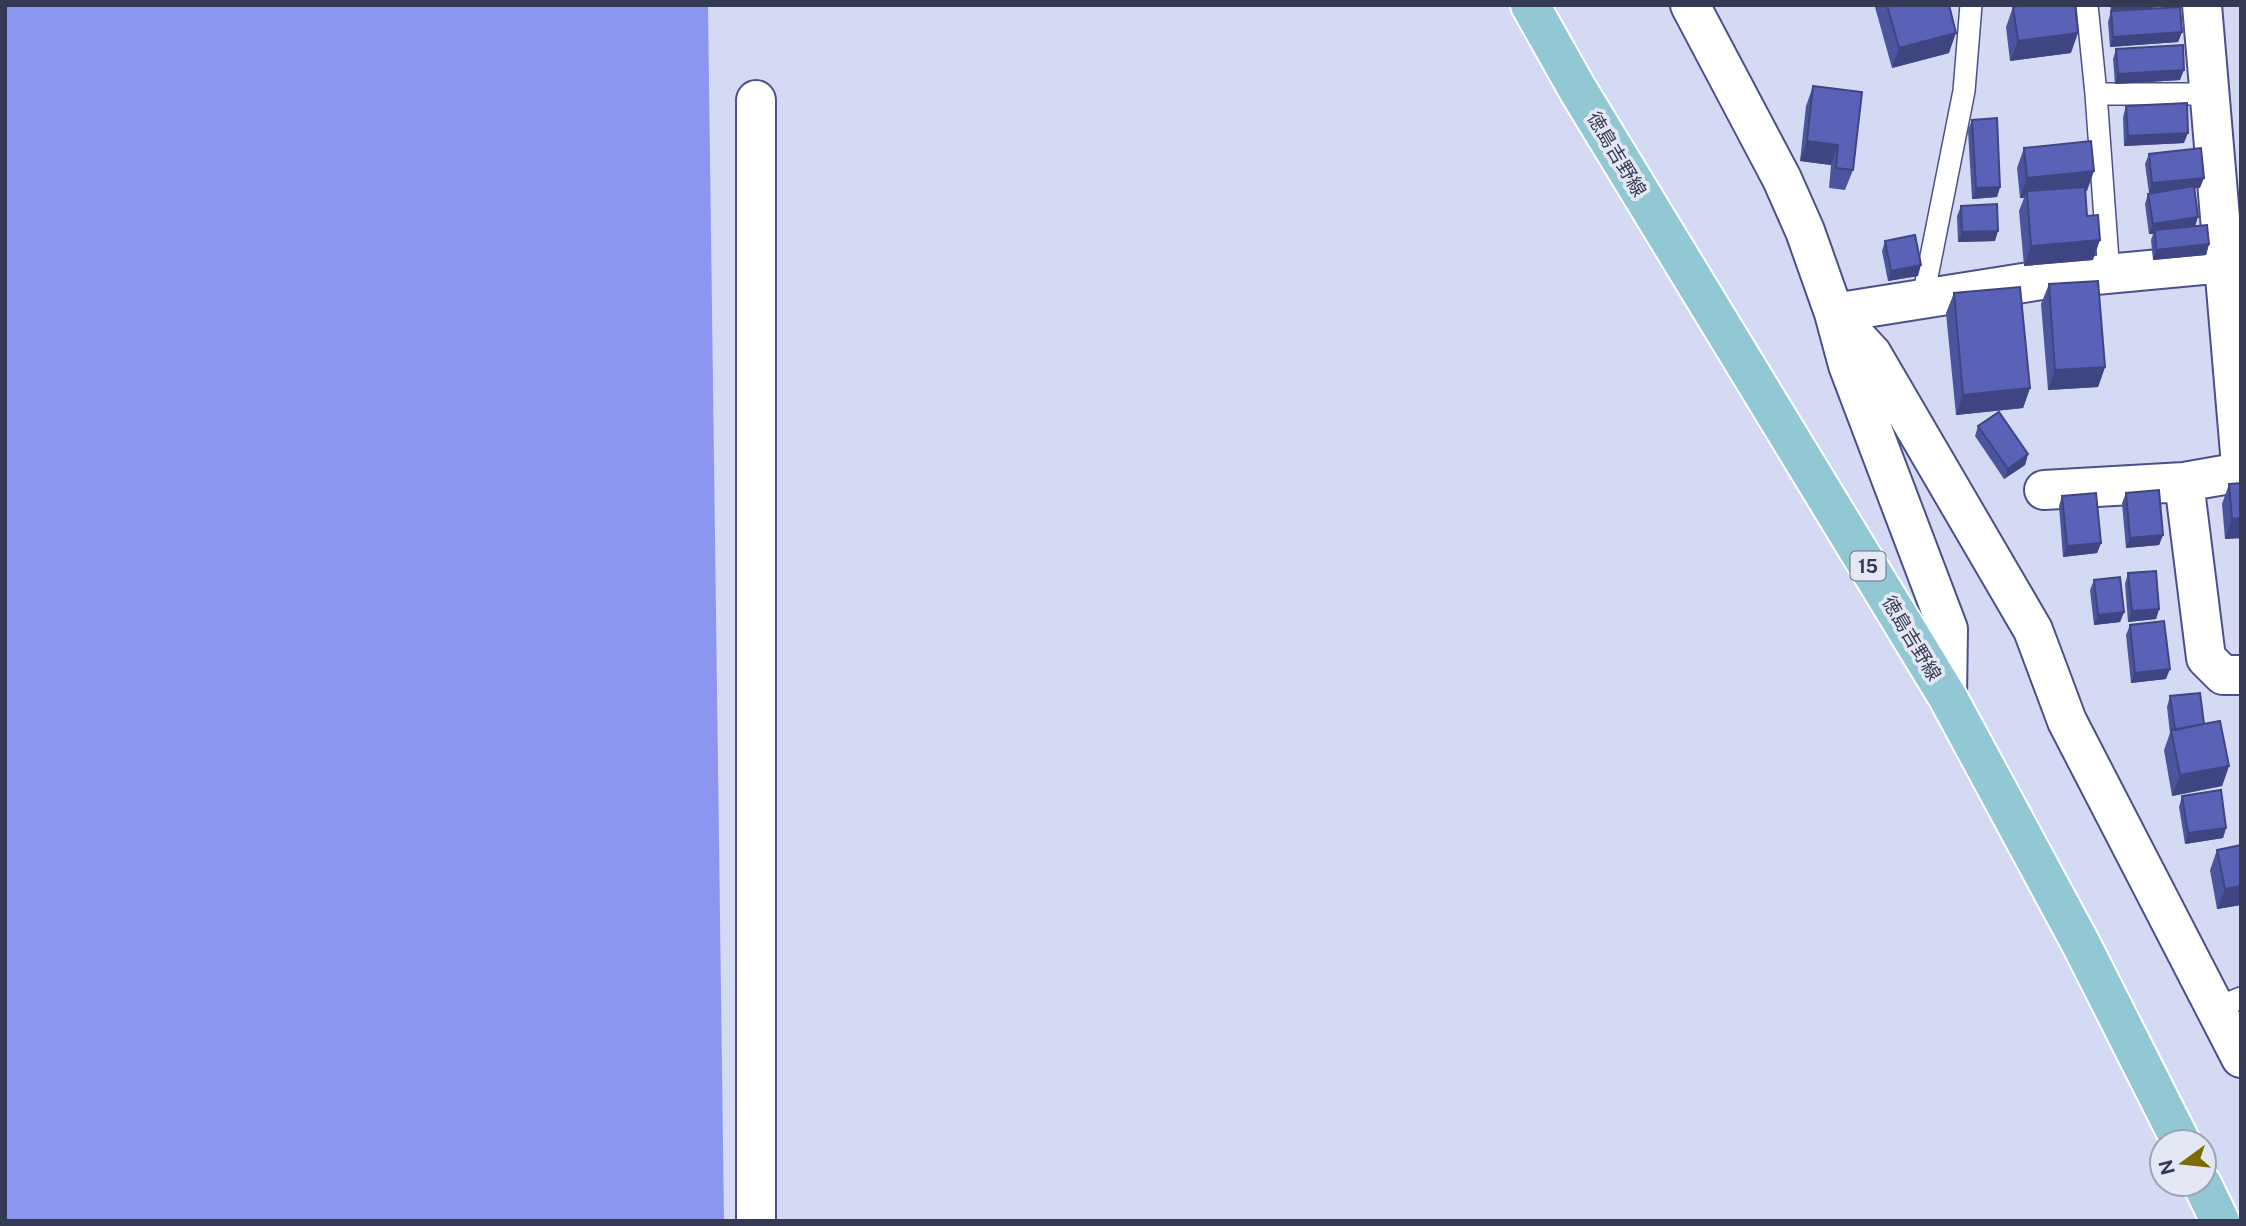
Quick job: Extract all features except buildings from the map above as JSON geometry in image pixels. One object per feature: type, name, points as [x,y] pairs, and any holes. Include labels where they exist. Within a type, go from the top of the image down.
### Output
[{"type":"main road","name":"徳島吉野線","points":[[1530,5],[1586,102],[1947,696],[2081,944],[2174,1128]]},
{"type":"main road","points":[[2209,1198],[2221,1221]]},
{"type":"street","points":[[1690,5],[1782,179],[1805,231],[1848,365],[1948,629],[1947,696]]},
{"type":"street","points":[[2202,5],[2241,465]]},
{"type":"street","points":[[756,1221],[757,100]]},
{"type":"street","points":[[1833,313],[2042,280],[2224,262]]},
{"type":"street","points":[[1833,313],[1872,354],[2033,630],[2067,721],[2228,1003],[2241,1058]]},
{"type":"street","points":[[2044,490],[2184,481],[2241,471]]},
{"type":"street","points":[[2184,481],[2206,657],[2223,675],[2241,675]]},
{"type":"lane","points":[[1923,297],[1964,91],[1970,5]]},
{"type":"lane","points":[[2087,5],[2109,274]]},
{"type":"lane","points":[[2096,94],[2209,94]]},
{"type":"water","points":[[5,5],[736,5],[708,7],[724,1221],[5,1221]]}]
